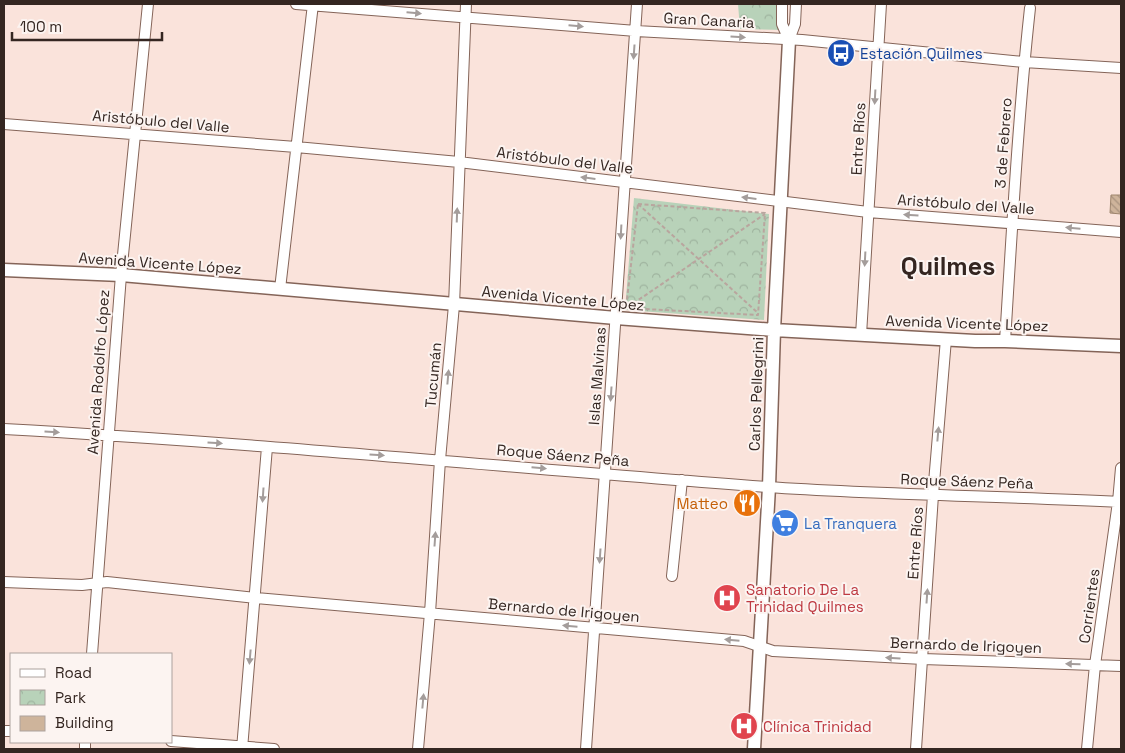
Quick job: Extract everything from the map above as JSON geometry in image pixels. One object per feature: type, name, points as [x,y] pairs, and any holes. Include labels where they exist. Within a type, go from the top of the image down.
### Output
[{"type":"main road","name":"Carlos Pellegrini","points":[[754,749],[769,487],[774,330],[789,40]]},
{"type":"main road","name":"Avenida Vicente López","points":[[4,270],[121,275],[454,305],[774,330],[976,341],[1121,346]]},
{"type":"street","name":"Avenida Rodolfo López","points":[[92,653],[121,275],[148,4]]},
{"type":"street","name":"Gran Canaria","points":[[296,4],[636,31],[789,40],[1024,62],[1121,68]]},
{"type":"street","points":[[280,289],[313,4]]},
{"type":"street","name":"Tucumán","points":[[418,749],[454,305],[466,4]]},
{"type":"street","name":"Islas Malvinas","points":[[586,749],[606,474],[624,183],[638,4]]},
{"type":"street","name":"Carlos Pellegrini","points":[[782,4],[782,24],[789,40]]},
{"type":"street","name":"Carlos Pellegrini","points":[[789,40],[795,24],[796,4]]},
{"type":"street","name":"Entre Ríos","points":[[861,335],[881,4]]},
{"type":"street","name":"3 de Febrero","points":[[1005,341],[1024,62],[1030,8]]},
{"type":"street","name":"Aristóbulo del Valle","points":[[4,124],[459,162],[868,212],[1121,232]]},
{"type":"street","name":"Entre Ríos","points":[[916,749],[933,495],[946,339]]},
{"type":"street","name":"Roque Sáenz Peña","points":[[4,429],[440,460],[769,487],[1120,502]]},
{"type":"street","points":[[242,748],[256,598],[267,447]]},
{"type":"street","name":"Corrientes","points":[[1087,749],[1095,665],[1120,502],[1121,468]]},
{"type":"street","points":[[672,576],[682,480]]},
{"type":"street","name":"Bernardo de Irigoyen","points":[[4,582],[82,585],[107,582],[256,598],[744,641],[773,651],[922,659],[1121,666]]},
{"type":"street","points":[[172,741],[274,749]]},
{"type":"path","points":[[638,204],[765,213]]},
{"type":"path","points":[[638,204],[758,313]]},
{"type":"path","points":[[626,308],[638,204]]},
{"type":"path","points":[[626,308],[765,213]]},
{"type":"path","points":[[758,313],[765,213]]},
{"type":"path","points":[[626,308],[758,315],[758,313]]},
{"type":"green space","points":[[738,4],[785,4],[785,30],[740,29]]},
{"type":"green space","points":[[634,198],[769,214],[764,320],[625,310]]},
{"type":"building","points":[[1111,195],[1121,195],[1121,214],[1110,213]]},
{"type":"place","name":"Estación Quilmes","points":[[841,53]]},
{"type":"place","name":"Matteo","points":[[747,503]]},
{"type":"place","name":"La Tranquera","points":[[785,523]]},
{"type":"place","name":"Sanatorio De La Trinidad Quilmes","points":[[727,598]]},
{"type":"place","name":"Clínica Trinidad","points":[[744,726]]},
{"type":"district","name":"Quilmes","points":[[948,266]]}]
